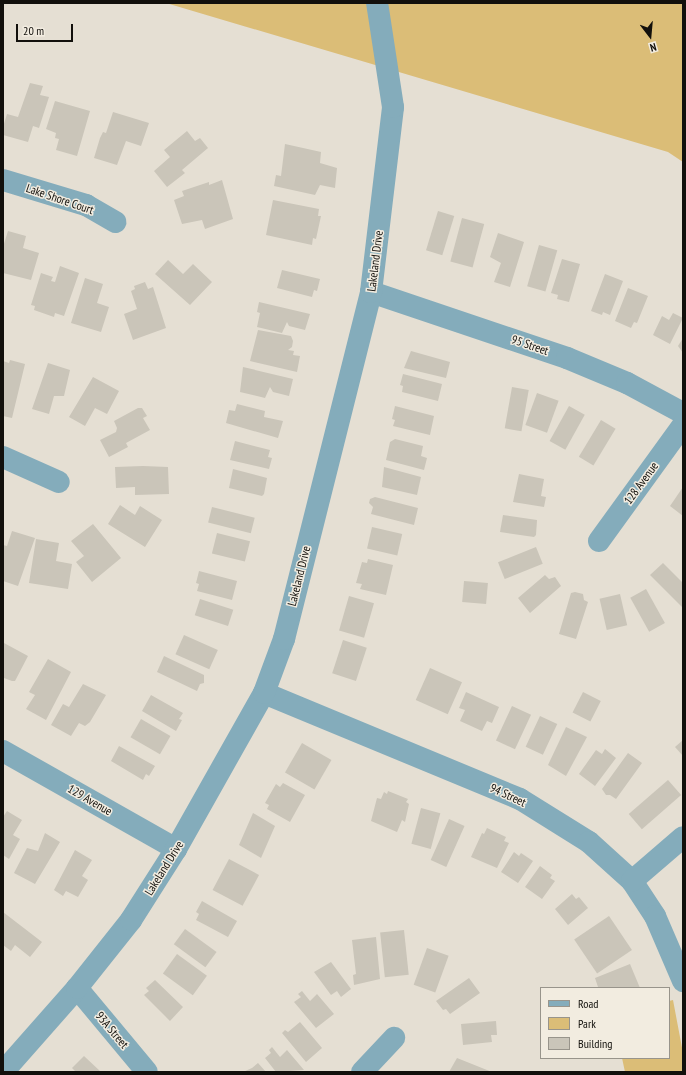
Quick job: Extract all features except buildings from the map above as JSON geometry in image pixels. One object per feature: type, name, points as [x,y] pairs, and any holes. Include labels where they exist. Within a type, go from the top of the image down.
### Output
[{"type":"street","name":"Lakeland Drive","points":[[3,1072],[77,988],[131,920],[176,849],[264,693],[284,639],[371,292],[393,107],[377,3]]},
{"type":"street","name":"Lake Shore Court","points":[[3,180],[86,206],[116,222]]},
{"type":"street","name":"95 Street","points":[[371,292],[567,358],[627,383],[683,414]]},
{"type":"street","name":"128 Avenue","points":[[599,541],[683,425]]},
{"type":"street","points":[[3,457],[59,482]]},
{"type":"street","name":"94 Street","points":[[264,693],[520,799],[589,842],[632,881],[655,916],[683,980]]},
{"type":"street","name":"129 Avenue","points":[[3,751],[176,849]]},
{"type":"street","points":[[632,881],[683,837]]},
{"type":"street","name":"93A Street","points":[[77,988],[147,1072]]},
{"type":"street","points":[[362,1072],[394,1038]]},
{"type":"green space","points":[[166,3],[683,3],[683,162],[668,152]]},
{"type":"green space","points":[[673,1000],[683,1053],[683,1072],[625,1072],[622,1059],[670,1059],[670,1001]]}]
